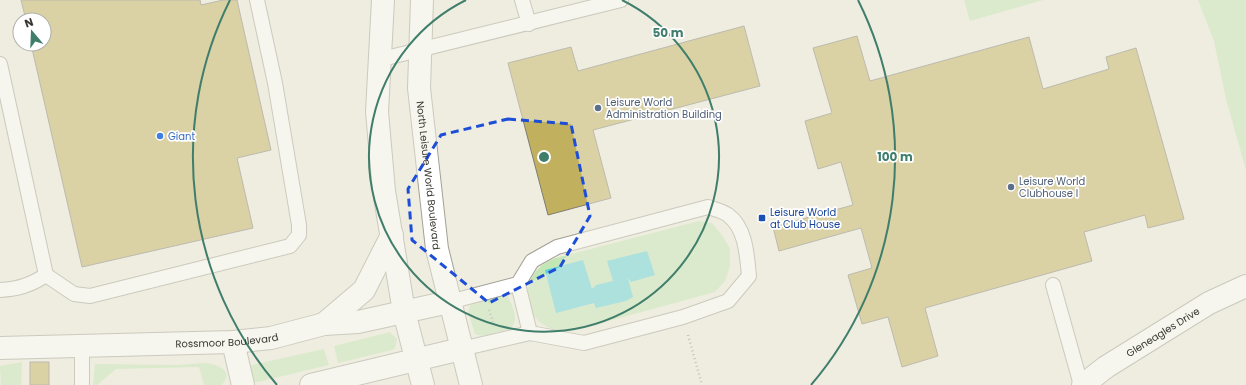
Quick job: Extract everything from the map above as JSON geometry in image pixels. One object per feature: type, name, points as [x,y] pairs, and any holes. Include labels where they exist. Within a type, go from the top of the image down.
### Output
[{"type":"street","points":[[383,0],[378,60],[377,112],[384,191],[404,312],[423,385]]},
{"type":"street","name":"North Leisure World Boulevard","points":[[422,0],[419,88],[436,242],[449,302],[471,385]]},
{"type":"street","points":[[324,324],[364,290],[392,235]]},
{"type":"street","name":"Gleneagles Drive","points":[[1082,385],[1106,367],[1209,303],[1246,286]]},
{"type":"street","name":"Rossmoor Boulevard","points":[[0,348],[233,342],[272,338],[324,324],[358,322],[449,302]]},
{"type":"street","points":[[233,342],[243,385]]},
{"type":"street","points":[[311,385],[348,382],[416,359],[461,349]]},
{"type":"lane","points":[[0,64],[46,276],[74,294],[90,296],[290,246],[299,235],[275,83],[257,0]]},
{"type":"lane","points":[[522,0],[528,24]]},
{"type":"lane","points":[[378,60],[621,0]]},
{"type":"lane","points":[[449,302],[518,284],[532,261],[557,247],[708,207],[728,214],[738,226],[747,250],[748,276],[728,301],[683,318],[584,343],[530,333],[461,349]]},
{"type":"lane","points":[[0,290],[15,289],[31,284],[46,276]]},
{"type":"lane","points":[[518,284],[530,333]]},
{"type":"lane","points":[[1053,285],[1082,385]]},
{"type":"lane","points":[[82,347],[82,385]]},
{"type":"path","points":[[488,304],[493,324]]},
{"type":"path","points":[[683,318],[702,385]]},
{"type":"highlighted area","points":[[508,119],[571,124],[590,216],[560,267],[489,303],[412,240],[408,189],[441,135]]},
{"type":"green space","points":[[964,0],[1043,0],[970,21]]},
{"type":"green space","points":[[1198,0],[1246,0],[1246,170],[1226,99],[1214,41]]},
{"type":"green space","points":[[699,221],[712,223],[722,235],[730,249],[730,266],[725,281],[715,292],[572,331],[555,330],[544,325],[531,311],[528,302],[529,284],[533,275],[543,264],[556,258]]},
{"type":"green space","points":[[506,294],[511,302],[514,312],[515,317],[513,326],[508,330],[488,335],[475,334],[468,312],[471,303]]},
{"type":"green space","points":[[390,332],[397,339],[395,348],[392,350],[338,363],[334,346]]},
{"type":"green space","points":[[324,349],[329,365],[258,382],[254,382],[250,378],[249,368],[252,365]]},
{"type":"green space","points":[[22,362],[21,385],[1,385],[0,366]]},
{"type":"green space","points":[[202,363],[212,364],[222,368],[225,371],[226,379],[222,385],[204,385],[199,367],[116,369],[97,385],[93,385],[95,364],[179,365]]},
{"type":"water","points":[[647,251],[655,275],[631,282],[628,278],[633,297],[626,301],[596,308],[594,303],[556,313],[545,270],[583,260],[592,289],[596,285],[613,281],[607,261]]},
{"type":"building","name":"Giant","points":[[21,0],[200,0],[201,5],[223,0],[237,0],[271,150],[237,158],[253,228],[82,267],[33,52],[52,52],[52,12],[24,12]]},
{"type":"building","name":"Leisure World Administration Building","points":[[744,26],[760,86],[593,130],[611,198],[548,215],[508,63],[571,47],[578,71]]},
{"type":"building","name":"Leisure World Clubhouse I","points":[[857,36],[870,81],[1029,37],[1043,89],[1109,69],[1106,57],[1136,48],[1184,219],[1148,228],[1145,215],[1084,232],[1092,261],[925,308],[938,356],[902,367],[888,317],[862,324],[848,275],[872,268],[861,228],[779,251],[773,227],[853,205],[841,162],[818,169],[805,121],[832,113],[813,48]]},
{"type":"building","points":[[30,362],[49,362],[49,385],[30,385]]},
{"type":"place","name":"Leisure World Administration Building","points":[[598,108]]},
{"type":"place","name":"Giant","points":[[160,136]]},
{"type":"place","name":"Leisure World Clubhouse I","points":[[1011,187]]},
{"type":"place","name":"Leisure World at Club House","points":[[762,218]]}]
